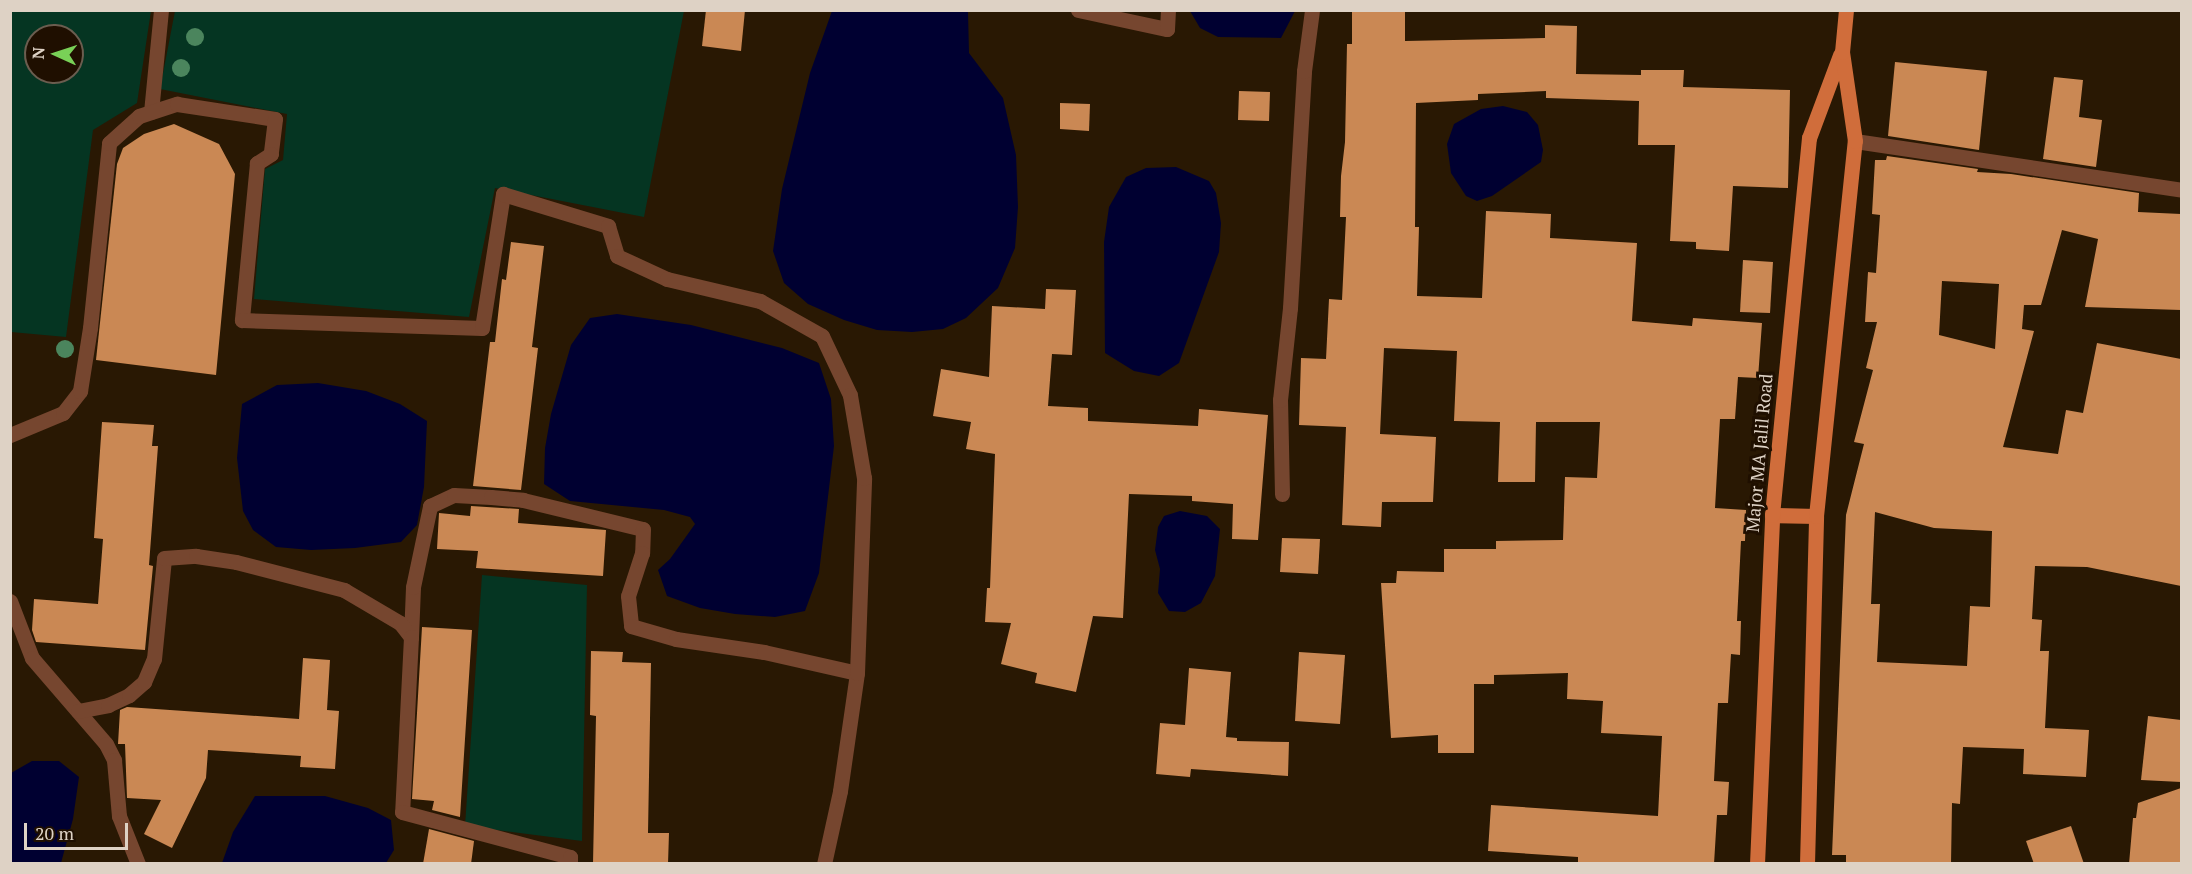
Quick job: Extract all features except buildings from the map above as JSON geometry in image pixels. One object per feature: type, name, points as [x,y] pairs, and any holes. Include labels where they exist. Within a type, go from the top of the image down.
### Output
[{"type":"main road","name":"Major MA Jalil Road","points":[[1807,864],[1816,516],[1855,141],[1842,52],[1845,10]]},
{"type":"main road","name":"Major MA Jalil Road","points":[[1757,864],[1772,514],[1809,138],[1842,52]]},
{"type":"main road","points":[[1772,514],[1816,516]]},
{"type":"street","points":[[151,112],[161,10]]},
{"type":"street","points":[[1078,10],[1167,29],[1168,10]]},
{"type":"street","points":[[1282,494],[1280,400],[1290,308],[1304,71],[1312,10]]},
{"type":"street","points":[[10,435],[63,413],[80,391],[90,328],[109,143],[139,116],[177,104],[275,119],[271,154],[257,163],[242,320],[482,328],[503,194],[608,226],[617,256],[667,279],[760,301],[822,336],[850,395],[864,478],[857,673],[840,791],[824,864]]},
{"type":"street","points":[[1855,141],[2181,190]]},
{"type":"street","points":[[570,864],[570,857],[402,812],[413,587],[430,506],[454,495],[522,500],[643,529],[642,553],[628,596],[631,626],[676,639],[765,651],[857,673]]},
{"type":"street","points":[[78,711],[108,705],[129,695],[144,682],[154,660],[164,558],[196,556],[236,562],[344,590],[400,623],[411,637]]},
{"type":"street","points":[[10,601],[32,658],[106,744],[114,760],[119,816],[138,864]]},
{"type":"green space","points":[[10,11],[151,11],[137,103],[93,130],[66,337],[11,332]]},
{"type":"green space","points":[[175,11],[684,11],[644,217],[495,188],[469,317],[254,299],[265,169],[283,160],[287,114],[160,89]]},
{"type":"green space","points":[[482,575],[587,585],[582,841],[465,826]]},
{"type":"shaded area","points":[[965,10],[968,12],[969,53],[1003,98],[1016,155],[1018,207],[1015,248],[998,288],[966,318],[943,329],[912,332],[877,330],[844,320],[808,304],[784,283],[773,251],[782,189],[810,73],[832,11]]},
{"type":"shaded area","points":[[1190,11],[1295,11],[1281,38],[1218,37],[1200,28]]},
{"type":"shaded area","points":[[1503,106],[1527,112],[1538,125],[1543,150],[1541,162],[1492,196],[1477,201],[1466,196],[1451,173],[1447,144],[1454,124],[1481,109]]},
{"type":"shaded area","points":[[1176,167],[1209,181],[1216,193],[1221,223],[1219,252],[1179,363],[1159,376],[1134,371],[1105,353],[1104,242],[1109,207],[1126,177],[1146,168]]},
{"type":"shaded area","points":[[617,314],[691,325],[782,348],[819,363],[831,399],[834,446],[819,573],[805,611],[775,617],[735,614],[700,608],[667,596],[658,570],[670,559],[695,524],[690,517],[664,510],[570,501],[544,484],[545,448],[551,414],[571,345],[590,318]]},
{"type":"shaded area","points":[[318,383],[366,391],[400,404],[427,421],[424,487],[417,525],[401,542],[355,548],[311,550],[276,547],[253,530],[243,511],[237,458],[242,404],[277,385]]},
{"type":"shaded area","points":[[1180,511],[1207,516],[1220,529],[1215,576],[1201,603],[1185,612],[1169,611],[1158,593],[1160,569],[1155,550],[1158,527],[1164,516]]},
{"type":"shaded area","points":[[32,761],[59,761],[79,777],[73,819],[61,863],[11,863],[11,773]]},
{"type":"shaded area","points":[[255,796],[325,796],[368,808],[391,820],[394,850],[386,863],[222,863],[233,832]]}]
